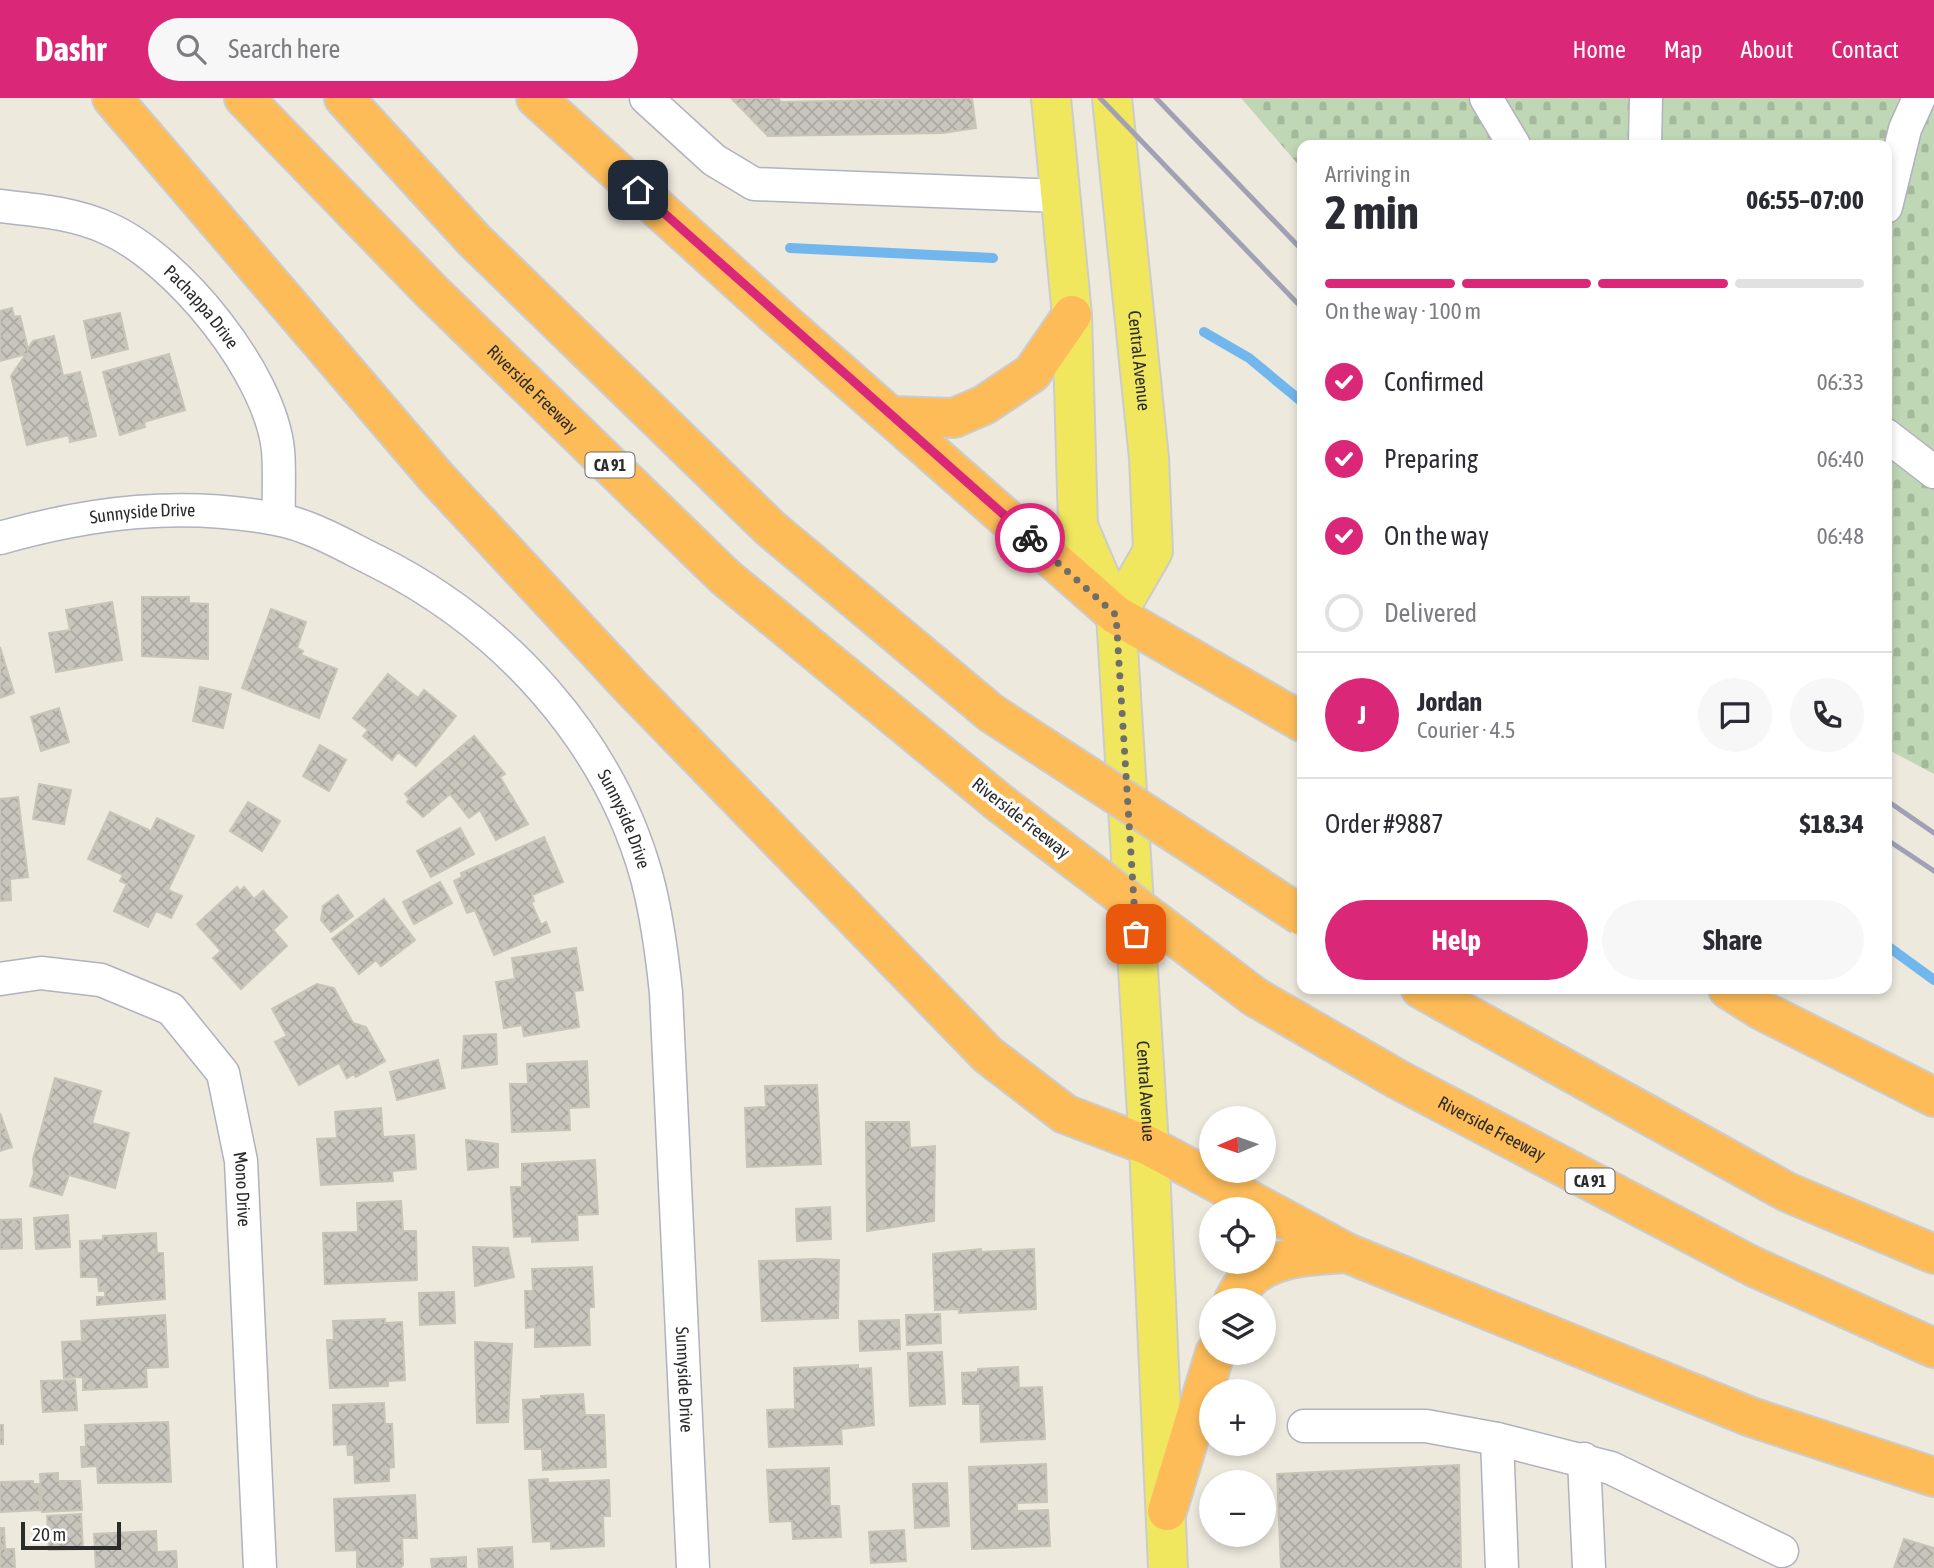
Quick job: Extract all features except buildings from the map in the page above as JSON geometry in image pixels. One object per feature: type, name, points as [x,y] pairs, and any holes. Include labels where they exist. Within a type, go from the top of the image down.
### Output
[{"type":"highway","points":[[113,98],[447,488],[631,687],[988,1055],[1065,1114],[1149,1146],[1347,1253],[1751,1417],[1934,1476]]},
{"type":"highway","name":"Riverside Freeway","points":[[244,98],[431,291],[726,577],[1001,804],[1255,997],[1396,1079],[1752,1266],[1934,1348]]},
{"type":"highway","points":[[344,98],[474,240],[770,528],[991,713],[1297,913]]},
{"type":"highway","points":[[536,98],[1116,615],[1297,719]]},
{"type":"highway","points":[[892,416],[954,418],[984,405],[1032,373],[1072,315]]},
{"type":"highway","points":[[1430,994],[1787,1192],[1934,1254]]},
{"type":"highway","points":[[1736,994],[1761,1010],[1934,1097]]},
{"type":"highway","points":[[1240,1288],[1264,1268],[1292,1256],[1347,1253]]},
{"type":"highway","points":[[1167,1511],[1210,1365]]},
{"type":"main road","name":"Central Avenue","points":[[1051,98],[1072,315],[1078,526],[1116,615],[1149,1146],[1168,1568]]},
{"type":"main road","name":"Central Avenue","points":[[1112,98],[1149,458],[1153,551],[1116,615]]},
{"type":"street","points":[[646,98],[714,160],[754,184],[1061,196]]},
{"type":"street","points":[[1486,98],[1511,140]]},
{"type":"street","points":[[1644,140],[1646,98]]},
{"type":"street","points":[[1892,182],[1905,129],[1919,98]]},
{"type":"street","name":"Pachappa Drive","points":[[0,206],[59,214],[110,229],[174,276],[206,310],[246,362],[268,410],[278,449],[279,519]]},
{"type":"street","points":[[1892,440],[1934,472]]},
{"type":"street","name":"Sunnyside Drive","points":[[0,538],[56,522],[129,511],[195,510],[279,519],[341,544],[436,593],[475,623],[547,694],[585,741],[614,792],[647,877],[660,937],[666,993],[693,1568]]},
{"type":"street","name":"Mono Drive","points":[[0,979],[41,973],[101,980],[171,1009],[223,1073],[241,1161],[260,1568]]},
{"type":"street","points":[[1304,1426],[1426,1426],[1584,1459],[1611,1468],[1782,1551]]},
{"type":"street","points":[[1497,1439],[1502,1568]]},
{"type":"street","points":[[1584,1459],[1589,1568]]},
{"type":"green space","points":[[1241,98],[1934,98],[1934,774],[1892,752],[1892,140],[1297,140],[1297,163]]},
{"type":"waterway","points":[[790,248],[993,258]]},
{"type":"waterway","points":[[1204,332],[1249,358],[1297,398]]},
{"type":"waterway","points":[[1892,949],[1934,980]]},
{"type":"railway","points":[[1100,98],[1297,303]]},
{"type":"railway","points":[[1156,98],[1297,245]]},
{"type":"railway","points":[[1892,804],[1934,833]]},
{"type":"railway","points":[[1892,843],[1934,871]]},
{"type":"way so far","points":[[1030,538],[1116,615],[1136,934]]},
{"type":"route","points":[[638,190],[781,320],[1030,538]]}]
